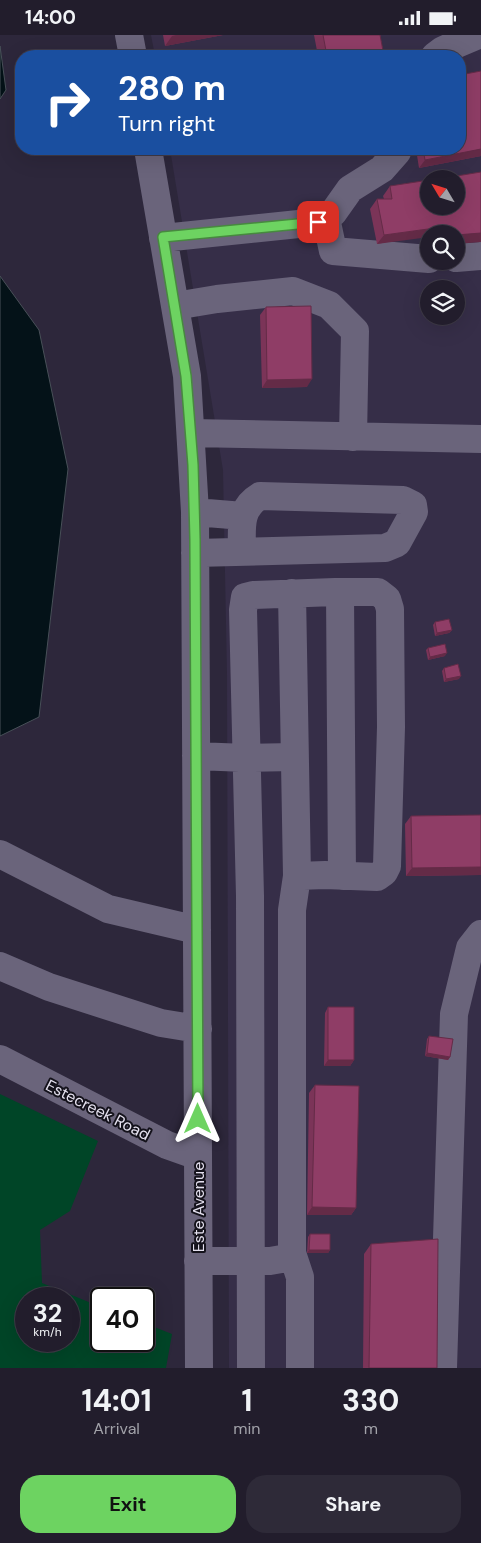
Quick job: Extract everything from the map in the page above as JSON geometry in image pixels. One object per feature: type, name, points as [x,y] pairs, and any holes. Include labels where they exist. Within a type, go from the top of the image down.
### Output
[{"type":"street","points":[[129,35],[131,50]]},
{"type":"street","points":[[443,50],[478,35]]},
{"type":"street","name":"Este Avenue","points":[[149,155],[186,376],[195,512],[198,1368]]},
{"type":"street","points":[[163,237],[318,222],[333,213],[350,189],[382,169],[394,155]]},
{"type":"street","points":[[326,218],[333,251],[420,258]]},
{"type":"street","points":[[465,257],[481,256]]},
{"type":"street","points":[[175,307],[217,299],[293,291],[329,305],[355,331],[353,437]]},
{"type":"street","points":[[191,433],[481,439]]},
{"type":"street","points":[[195,553],[242,552],[385,548],[397,543],[414,512],[413,505],[403,500],[260,496],[251,502],[243,516],[242,552]]},
{"type":"street","points":[[195,512],[243,516]]},
{"type":"street","points":[[340,592],[342,876]]},
{"type":"street","points":[[251,1368],[250,905],[243,610],[245,597],[292,593],[378,592],[387,599],[390,609],[391,727],[387,866],[384,872],[377,877],[297,876]]},
{"type":"street","points":[[292,593],[297,876],[292,910],[293,1257],[300,1277],[300,1368]]},
{"type":"street","points":[[196,756],[294,757]]},
{"type":"street","points":[[0,855],[108,909],[197,930]]},
{"type":"street","points":[[443,1368],[454,1014],[470,948],[481,934]]},
{"type":"street","points":[[0,966],[49,987],[160,1023],[198,1029]]},
{"type":"street","name":"Estecreek Road","points":[[0,1059],[167,1145],[198,1156]]},
{"type":"street","points":[[198,1261],[270,1261],[293,1257]]},
{"type":"shaded area","points":[[151,35],[481,35],[481,1368],[229,1368],[227,674],[223,470],[171,155],[466,155],[466,50],[154,50]]},
{"type":"shaded area","points":[[0,46],[6,90],[0,99]]},
{"type":"shaded area","points":[[0,276],[39,330],[68,469],[39,717],[0,736]]},
{"type":"green space","points":[[0,1094],[98,1141],[70,1211],[40,1230],[42,1283],[52,1287],[15,1287],[15,1352],[80,1352],[80,1298],[90,1303],[90,1352],[155,1352],[155,1327],[172,1334],[166,1368],[0,1368]]},
{"type":"building","points":[[323,35],[380,35],[383,50],[326,50]]},
{"type":"building","points":[[481,71],[481,149],[466,152],[466,74]]},
{"type":"building","points":[[424,155],[450,155],[425,160]]},
{"type":"building","points":[[481,172],[481,233],[465,234],[465,225],[420,225],[420,230],[384,235],[377,199],[392,199],[390,186],[420,181],[420,215],[465,215],[465,175]]},
{"type":"building","points":[[311,306],[312,379],[267,380],[266,307]]},
{"type":"building","points":[[449,619],[452,630],[437,633],[435,622]]},
{"type":"building","points":[[445,644],[447,653],[430,657],[428,648]]},
{"type":"building","points":[[458,664],[461,676],[446,679],[444,668]]},
{"type":"building","points":[[481,815],[481,867],[412,868],[411,816]]},
{"type":"building","points":[[328,1007],[354,1007],[354,1060],[328,1060]]},
{"type":"building","points":[[429,1036],[453,1039],[450,1057],[427,1053]]},
{"type":"building","points":[[315,1085],[359,1086],[356,1208],[312,1207]]},
{"type":"building","points":[[310,1234],[330,1234],[330,1250],[309,1250]]},
{"type":"building","points":[[438,1239],[437,1368],[369,1368],[371,1244]]},
{"type":"route","points":[[198,1119],[195,512],[186,376],[163,237],[318,222]]}]
